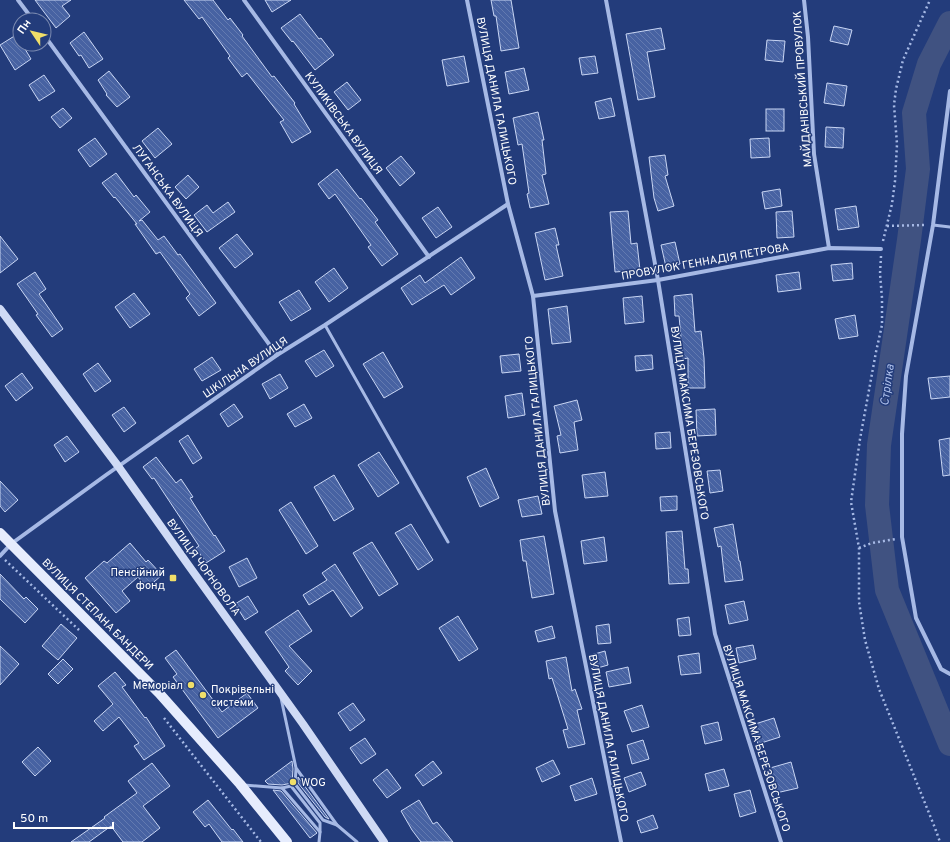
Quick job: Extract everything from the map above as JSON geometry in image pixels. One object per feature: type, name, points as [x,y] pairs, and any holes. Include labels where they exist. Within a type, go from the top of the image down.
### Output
[{"type":"main road","name":"ВУЛИЦЯ ЧОРНОВОЛА","points":[[0,309],[118,466],[303,724],[384,842]]},
{"type":"main road","name":"ВУЛИЦЯ СТЕПАНА БАНДЕРИ","points":[[0,533],[159,693],[240,784],[287,842]]},
{"type":"street","points":[[18,0],[27,12]]},
{"type":"street","name":"КУЛИКІВСЬКА ВУЛИЦЯ","points":[[244,0],[429,258]]},
{"type":"street","name":"ВУЛИЦЯ ДАНИЛА ГАЛИЦЬКОГО","points":[[467,0],[508,204],[533,296],[555,511],[621,842]]},
{"type":"street","name":"ВУЛИЦЯ МАКСИМА БЕРЕЗОВСЬКОГО","points":[[606,0],[658,280],[715,634],[781,842]]},
{"type":"street","name":"МАЙДАНІВСЬКИЙ ПРОВУЛОК","points":[[804,0],[808,37],[814,154],[829,248]]},
{"type":"street","name":"ЛУГАНСЬКА ВУЛИЦЯ","points":[[52,46],[277,355]]},
{"type":"street","points":[[950,91],[933,225],[906,376],[902,434],[902,537],[916,618],[941,669],[950,674]]},
{"type":"street","name":"ШКІЛЬНА ВУЛИЦЯ","points":[[0,556],[11,544],[118,466],[277,355],[429,258],[508,204]]},
{"type":"street","name":"ПРОВУЛОК ГЕННАДІЯ ПЕТРОВА","points":[[533,296],[658,280],[829,248],[881,249]]},
{"type":"lane","points":[[933,225],[950,227]]},
{"type":"lane","points":[[326,325],[448,542]]},
{"type":"lane","points":[[279,691],[296,768],[295,784],[323,820],[337,825]]},
{"type":"lane","points":[[296,768],[337,825],[357,842]]},
{"type":"lane","points":[[240,784],[282,788],[291,786],[320,823],[319,842]]},
{"type":"lane","points":[[282,788],[320,832]]},
{"type":"path","points":[[930,0],[903,60],[896,89],[894,105],[897,144],[895,181],[892,204],[881,249],[880,274],[882,325],[860,439],[851,502],[858,548],[859,602],[865,640],[879,689],[940,842]]},
{"type":"path","points":[[887,226],[915,225]]},
{"type":"path","points":[[858,548],[872,543],[893,540]]},
{"type":"path","points":[[0,556],[79,630]]},
{"type":"path","points":[[162,715],[261,842]]},
{"type":"building","points":[[35,0],[71,0],[62,6],[70,16],[56,28],[52,23],[52,12],[44,12]]},
{"type":"building","points":[[184,0],[213,0],[228,20],[230,18],[272,77],[274,76],[295,103],[294,104],[311,132],[292,143],[280,122],[284,120],[247,73],[242,77],[228,58],[230,56],[202,17],[199,19]]},
{"type":"building","points":[[265,0],[291,0],[272,12]]},
{"type":"building","points":[[491,0],[511,0],[519,48],[501,51],[496,16],[494,16]]},
{"type":"building","points":[[300,14],[319,39],[321,38],[334,55],[315,70],[281,28]]},
{"type":"building","points":[[834,26],[852,30],[848,45],[830,41]]},
{"type":"building","points":[[661,28],[665,49],[647,52],[655,97],[638,100],[626,34]]},
{"type":"building","points":[[84,32],[103,59],[89,68],[81,55],[79,56],[70,43]]},
{"type":"building","points":[[12,38],[12,52],[27,52],[31,59],[15,70],[0,45]]},
{"type":"building","points":[[767,40],[785,41],[783,62],[765,60]]},
{"type":"building","points":[[464,56],[469,82],[447,86],[442,60]]},
{"type":"building","points":[[595,56],[598,73],[582,75],[579,58]]},
{"type":"building","points":[[524,68],[529,90],[509,94],[505,72]]},
{"type":"building","points":[[109,71],[130,97],[117,107],[106,95],[107,94],[98,80]]},
{"type":"building","points":[[44,75],[55,91],[39,101],[29,85]]},
{"type":"building","points":[[347,82],[361,100],[348,110],[334,92]]},
{"type":"building","points":[[827,83],[847,86],[844,106],[824,103]]},
{"type":"building","points":[[611,98],[615,116],[599,119],[595,102]]},
{"type":"building","points":[[63,108],[72,118],[60,128],[51,117]]},
{"type":"building","points":[[766,109],[784,109],[784,131],[766,131]]},
{"type":"building","points":[[538,112],[544,140],[542,140],[546,174],[542,175],[549,204],[530,208],[527,194],[529,193],[522,144],[518,145],[513,118]]},
{"type":"building","points":[[826,127],[844,128],[843,148],[825,147]]},
{"type":"building","points":[[158,128],[172,144],[155,158],[142,141]]},
{"type":"building","points":[[95,138],[107,154],[90,167],[78,150]]},
{"type":"building","points":[[769,138],[770,157],[751,158],[750,139]]},
{"type":"building","points":[[665,155],[668,175],[665,176],[674,206],[658,211],[654,198],[649,157]]},
{"type":"building","points":[[401,156],[415,173],[400,186],[386,168]]},
{"type":"building","points":[[337,169],[378,220],[375,222],[398,254],[382,266],[368,247],[371,245],[335,194],[329,199],[318,184]]},
{"type":"building","points":[[116,173],[134,197],[136,195],[150,212],[139,221],[142,220],[158,240],[164,236],[178,255],[180,254],[216,303],[199,316],[186,298],[190,294],[160,252],[156,254],[135,224],[137,224],[102,183]]},
{"type":"building","points":[[188,175],[199,187],[186,199],[175,187]]},
{"type":"building","points":[[780,189],[782,206],[765,209],[762,192]]},
{"type":"building","points":[[228,202],[235,212],[207,232],[194,215],[207,205],[213,213]]},
{"type":"building","points":[[856,206],[859,227],[838,230],[835,209]]},
{"type":"building","points":[[438,207],[452,227],[436,238],[422,218]]},
{"type":"building","points":[[628,211],[631,244],[637,243],[640,270],[615,272],[610,212]]},
{"type":"building","points":[[792,211],[794,237],[777,238],[776,212]]},
{"type":"building","points":[[555,228],[559,245],[556,245],[563,276],[545,280],[535,233]]},
{"type":"building","points":[[237,234],[253,254],[235,268],[219,248]]},
{"type":"building","points":[[0,236],[18,259],[0,273]]},
{"type":"building","points":[[675,242],[680,264],[666,267],[661,245]]},
{"type":"building","points":[[461,257],[475,278],[451,295],[444,285],[412,305],[401,288],[420,275],[425,283]]},
{"type":"building","points":[[852,263],[853,279],[833,281],[831,265]]},
{"type":"building","points":[[334,268],[348,288],[329,302],[315,282]]},
{"type":"building","points":[[35,272],[46,289],[39,294],[63,329],[52,337],[36,315],[38,314],[17,284]]},
{"type":"building","points":[[799,272],[801,289],[778,292],[776,275]]},
{"type":"building","points":[[299,290],[311,309],[291,321],[279,302]]},
{"type":"building","points":[[134,293],[150,314],[130,328],[115,307]]},
{"type":"building","points":[[692,294],[695,332],[701,331],[705,388],[688,388],[688,358],[683,359],[679,316],[675,316],[674,296]]},
{"type":"building","points":[[642,296],[644,322],[625,324],[623,298]]},
{"type":"building","points":[[567,306],[571,342],[552,344],[548,309]]},
{"type":"building","points":[[855,315],[858,336],[839,339],[835,319]]},
{"type":"building","points":[[324,350],[334,366],[316,377],[305,361]]},
{"type":"building","points":[[383,352],[403,387],[384,398],[363,364]]},
{"type":"building","points":[[519,354],[521,371],[502,373],[500,356]]},
{"type":"building","points":[[652,355],[653,369],[636,371],[635,356]]},
{"type":"building","points":[[212,357],[221,370],[202,381],[194,369]]},
{"type":"building","points":[[98,363],[111,381],[95,392],[83,374]]},
{"type":"building","points":[[22,373],[33,388],[16,401],[5,386]]},
{"type":"building","points":[[280,374],[288,388],[270,399],[262,384]]},
{"type":"building","points":[[950,376],[950,397],[931,399],[928,378]]},
{"type":"building","points":[[522,393],[525,415],[508,418],[505,396]]},
{"type":"building","points":[[577,400],[582,420],[574,422],[578,450],[560,453],[557,436],[561,435],[554,406]]},
{"type":"building","points":[[234,404],[243,417],[228,427],[220,414]]},
{"type":"building","points":[[304,404],[312,418],[295,427],[287,414]]},
{"type":"building","points":[[124,407],[136,423],[124,432],[112,415]]},
{"type":"building","points":[[715,409],[716,435],[697,436],[696,410]]},
{"type":"building","points":[[670,432],[671,448],[656,449],[655,433]]},
{"type":"building","points":[[188,435],[202,458],[193,464],[179,441]]},
{"type":"building","points":[[67,436],[79,452],[65,462],[54,445]]},
{"type":"building","points":[[950,438],[950,475],[943,476],[939,440]]},
{"type":"building","points":[[379,452],[399,483],[378,497],[358,465]]},
{"type":"building","points":[[156,457],[176,483],[181,479],[193,497],[190,498],[225,551],[206,563],[196,548],[199,546],[154,478],[152,479],[143,467]]},
{"type":"building","points":[[486,468],[499,498],[480,507],[467,477]]},
{"type":"building","points":[[720,470],[723,491],[710,493],[707,471]]},
{"type":"building","points":[[605,472],[608,496],[585,498],[582,475]]},
{"type":"building","points":[[334,475],[354,509],[334,521],[314,487]]},
{"type":"building","points":[[0,481],[18,500],[5,512],[0,506]]},
{"type":"building","points":[[538,496],[542,514],[522,517],[518,500]]},
{"type":"building","points":[[677,496],[677,510],[661,511],[660,497]]},
{"type":"building","points":[[291,502],[318,546],[306,554],[279,510]]},
{"type":"building","points":[[411,524],[433,560],[418,570],[395,533]]},
{"type":"building","points":[[733,524],[743,580],[725,582],[721,546],[718,547],[714,528]]},
{"type":"building","points":[[682,531],[685,569],[688,569],[689,583],[669,584],[666,532]]},
{"type":"building","points":[[544,536],[554,594],[532,598],[526,561],[523,561],[520,540]]},
{"type":"building","points":[[604,537],[607,561],[584,564],[581,541]]},
{"type":"building","points":[[372,542],[398,584],[379,596],[353,553]]},
{"type":"building","points":[[130,543],[146,562],[148,560],[162,575],[147,588],[138,577],[122,591],[130,601],[116,613],[85,578],[104,561],[107,563]]},
{"type":"building","points":[[247,558],[257,578],[239,587],[229,567]]},
{"type":"building","points":[[335,564],[363,608],[351,617],[333,590],[309,605],[303,595],[327,580],[322,573]]},
{"type":"building","points":[[0,574],[24,599],[26,597],[38,609],[25,623],[0,599]]},
{"type":"building","points":[[248,596],[258,612],[245,620],[235,604]]},
{"type":"building","points":[[744,601],[748,620],[729,624],[725,605]]},
{"type":"building","points":[[298,610],[312,631],[289,646],[312,671],[298,685],[285,671],[289,667],[265,632]]},
{"type":"building","points":[[458,616],[478,649],[459,661],[439,628]]},
{"type":"building","points":[[689,617],[691,635],[679,636],[677,619]]},
{"type":"building","points":[[61,624],[77,638],[58,660],[42,646]]},
{"type":"building","points":[[609,624],[611,643],[598,644],[596,626]]},
{"type":"building","points":[[552,626],[555,638],[538,642],[535,631]]},
{"type":"building","points":[[753,645],[756,659],[739,663],[736,648]]},
{"type":"building","points":[[0,646],[19,664],[0,685]]},
{"type":"building","points":[[176,650],[222,712],[247,693],[258,708],[218,738],[173,677],[177,674],[165,658]]},
{"type":"building","points":[[605,651],[608,665],[594,669],[591,655]]},
{"type":"building","points":[[699,653],[701,673],[681,675],[678,656]]},
{"type":"building","points":[[566,657],[572,691],[575,689],[582,709],[577,710],[585,744],[568,748],[563,730],[568,729],[552,678],[549,679],[546,661]]},
{"type":"building","points":[[63,659],[73,669],[58,684],[48,674]]},
{"type":"building","points":[[628,667],[631,683],[609,687],[606,672]]},
{"type":"building","points":[[115,672],[126,685],[122,687],[145,718],[146,717],[165,746],[144,760],[134,746],[139,743],[119,717],[103,731],[94,721],[113,704],[98,686]]},
{"type":"building","points":[[353,703],[365,720],[350,731],[338,713]]},
{"type":"building","points":[[642,705],[649,727],[632,732],[624,711]]},
{"type":"building","points":[[774,718],[780,737],[758,744],[752,725]]},
{"type":"building","points":[[718,722],[722,740],[705,744],[701,726]]},
{"type":"building","points":[[365,738],[376,754],[361,764],[350,748]]},
{"type":"building","points":[[643,740],[649,759],[632,764],[627,745]]},
{"type":"building","points":[[38,747],[51,761],[35,776],[22,762]]},
{"type":"building","points":[[553,760],[560,774],[542,782],[536,768]]},
{"type":"building","points":[[292,761],[292,783],[282,785],[268,784],[265,781]]},
{"type":"building","points":[[433,761],[442,773],[423,786],[415,775]]},
{"type":"building","points":[[791,762],[798,788],[776,793],[770,768]]},
{"type":"building","points":[[152,763],[170,786],[143,806],[160,828],[142,842],[123,842],[111,826],[89,842],[71,842],[137,793],[128,781]]},
{"type":"building","points":[[387,769],[401,788],[387,798],[373,780]]},
{"type":"building","points":[[724,769],[729,786],[709,791],[705,774]]},
{"type":"building","points":[[641,772],[646,785],[629,792],[624,778]]},
{"type":"building","points":[[298,777],[329,819],[325,817],[298,783]]},
{"type":"building","points":[[592,778],[597,794],[575,801],[570,786]]},
{"type":"building","points":[[273,790],[281,791],[317,833],[310,838]]},
{"type":"building","points":[[750,790],[756,812],[740,817],[734,794]]},
{"type":"building","points":[[208,800],[243,842],[222,842],[209,824],[205,827],[193,812]]},
{"type":"building","points":[[419,800],[433,824],[437,822],[453,842],[421,842],[401,811]]},
{"type":"building","points":[[653,815],[658,828],[641,833],[637,821]]},
{"type":"waterway","name":"Стрілка","points":[[950,23],[929,64],[914,113],[918,169],[879,445],[877,505],[887,590],[950,744]]},
{"type":"place","name":"Пенсійний фонд","points":[[173,578]]},
{"type":"place","name":"Меморіал","points":[[191,685]]},
{"type":"place","name":"Покрівельні системи","points":[[203,695]]},
{"type":"place","name":"WOG","points":[[293,782]]}]
